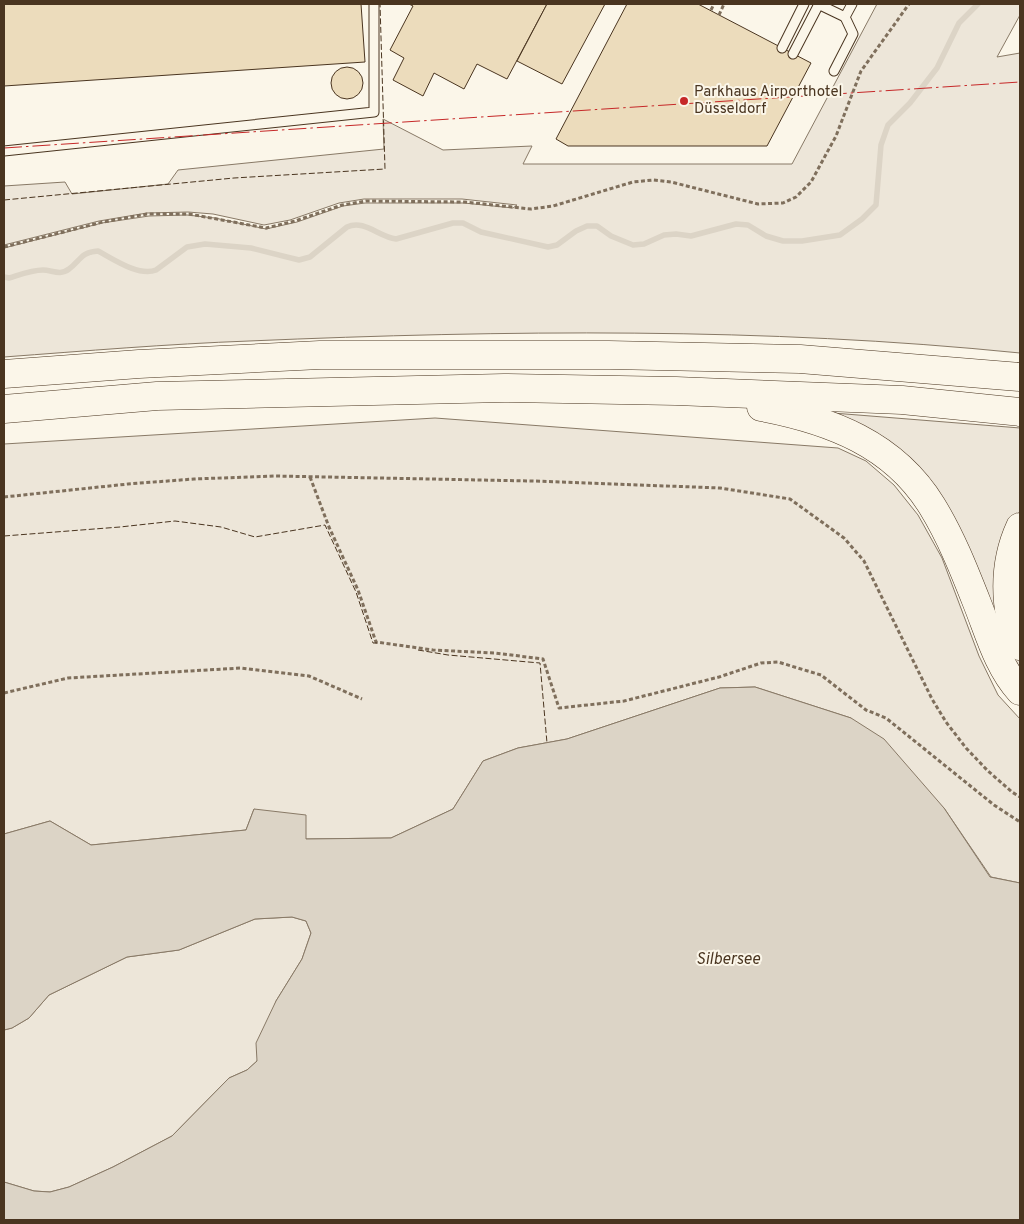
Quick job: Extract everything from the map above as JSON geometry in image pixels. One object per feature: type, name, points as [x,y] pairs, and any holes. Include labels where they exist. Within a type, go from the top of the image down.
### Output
[{"type":"highway","points":[[4,374],[139,364],[320,355],[609,355],[800,359],[1020,377]]},
{"type":"highway","points":[[4,409],[157,396],[504,388],[676,390],[902,400],[1020,412]]},
{"type":"highway","points":[[676,390],[825,422],[863,440],[895,463],[914,482],[932,506],[956,550],[1000,662],[1020,691]]},
{"type":"highway","points":[[1020,527],[1008,565],[1006,584],[1012,624],[1020,646]]},
{"type":"lane","points":[[4,151],[374,112],[374,4]]},
{"type":"lane","points":[[782,48],[804,4]]},
{"type":"lane","points":[[793,54],[818,4],[844,17],[853,34],[834,71]]},
{"type":"lane","points":[[844,17],[852,4]]},
{"type":"path","points":[[711,10],[714,4]]},
{"type":"path","points":[[719,15],[724,4]]},
{"type":"path","points":[[4,247],[102,222],[148,214],[189,214],[266,228],[295,221],[342,205],[366,201],[465,202],[531,209],[553,206],[633,182],[653,180],[671,182],[758,204],[783,203],[796,197],[812,182],[836,136],[860,71],[909,4]]},
{"type":"path","points":[[4,496],[194,479],[275,476],[533,481],[720,488],[790,499],[844,538],[864,561],[932,699],[946,722],[977,760],[1020,797]]},
{"type":"path","points":[[310,477],[329,527],[358,590],[376,642],[433,650],[495,653],[543,659],[559,708],[624,701],[693,684],[761,663],[778,662],[821,675],[866,710],[886,718],[994,805],[1020,822]]},
{"type":"path","points":[[4,693],[68,678],[241,668],[309,676],[362,698]]},
{"type":"shaded area","points":[[877,4],[1020,4],[1020,15],[997,57],[1020,53],[1020,353],[828,339],[635,333],[538,333],[218,342],[4,357],[4,248],[102,223],[149,216],[187,215],[215,218],[266,229],[297,222],[343,206],[365,203],[464,203],[513,208],[517,205],[462,199],[364,199],[339,203],[290,220],[264,225],[213,214],[188,212],[147,213],[99,221],[4,245],[4,186],[65,182],[72,194],[168,184],[178,170],[384,149],[383,119],[443,150],[532,146],[523,164],[792,164]]},
{"type":"shaded area","points":[[833,413],[1020,428],[1020,511],[1014,522],[1020,675],[968,552]]},
{"type":"shaded area","points":[[435,418],[838,448],[866,461],[894,485],[918,515],[942,558],[979,656],[998,695],[1020,719],[1020,883],[991,877],[944,808],[851,718],[755,687],[720,688],[567,739],[518,748],[483,761],[453,809],[391,838],[306,839],[254,809],[246,830],[91,845],[50,821],[4,834],[4,444]]},
{"type":"shaded area","points":[[292,917],[306,921],[311,933],[302,959],[276,1001],[257,1061],[247,1070],[229,1078],[172,1136],[113,1167],[69,1187],[50,1192],[34,1191],[4,1182],[4,1030],[12,1028],[29,1018],[49,995],[127,957],[179,950],[255,919]]},
{"type":"water","name":"Silbersee","points":[[755,687],[851,718],[884,739],[944,808],[990,877],[1020,883],[1020,1220],[4,1220],[4,1182],[34,1191],[50,1192],[69,1187],[113,1167],[172,1136],[229,1078],[247,1070],[257,1061],[256,1043],[276,1001],[302,959],[311,933],[306,921],[292,917],[255,919],[179,950],[127,957],[49,995],[29,1018],[12,1028],[4,1030],[4,834],[50,821],[91,845],[246,830],[254,809],[306,815],[306,839],[391,838],[453,809],[483,761],[518,748],[567,739],[720,688]]},
{"type":"building","points":[[4,4],[361,4],[365,62],[4,86]]},
{"type":"building","points":[[409,4],[547,4],[507,79],[477,64],[464,89],[434,73],[423,96],[393,80],[404,58],[390,50],[413,6]]},
{"type":"building","points":[[547,4],[605,4],[562,84],[517,61]]},
{"type":"building","name":"Parkhaus Airporthotel Düsseldorf","points":[[627,4],[698,4],[811,63],[767,146],[568,146],[556,139]]},
{"type":"building","points":[[347,67],[353,68],[358,72],[362,77],[362,89],[358,94],[353,98],[347,99],[341,98],[336,94],[332,89],[331,83],[332,77],[336,72],[341,68]]},
{"type":"waterway","points":[[4,277],[9,278],[39,270],[66,271],[84,255],[98,251],[126,266],[149,272],[156,270],[187,247],[205,244],[251,248],[299,260],[310,257],[347,227],[353,225],[359,225],[396,239],[453,223],[463,223],[481,232],[548,247],[557,245],[576,231],[587,226],[597,226],[611,236],[633,245],[644,244],[664,235],[691,236],[736,224],[748,225],[766,236],[783,241],[802,241],[840,235],[862,219],[876,205],[881,145],[888,125],[910,103],[937,68],[959,23],[978,4]]},
{"type":"fence","points":[[4,200],[234,178],[385,169],[380,4]]},
{"type":"fence","points":[[4,536],[175,521],[221,527],[255,537],[325,525],[356,592],[373,643],[378,643]]},
{"type":"fence","points":[[418,650],[448,655],[540,663],[547,743]]},
{"type":"power","points":[[4,148],[1020,82]]},
{"type":"place","name":"Parkhaus Airporthotel Düsseldorf","points":[[684,101]]}]
